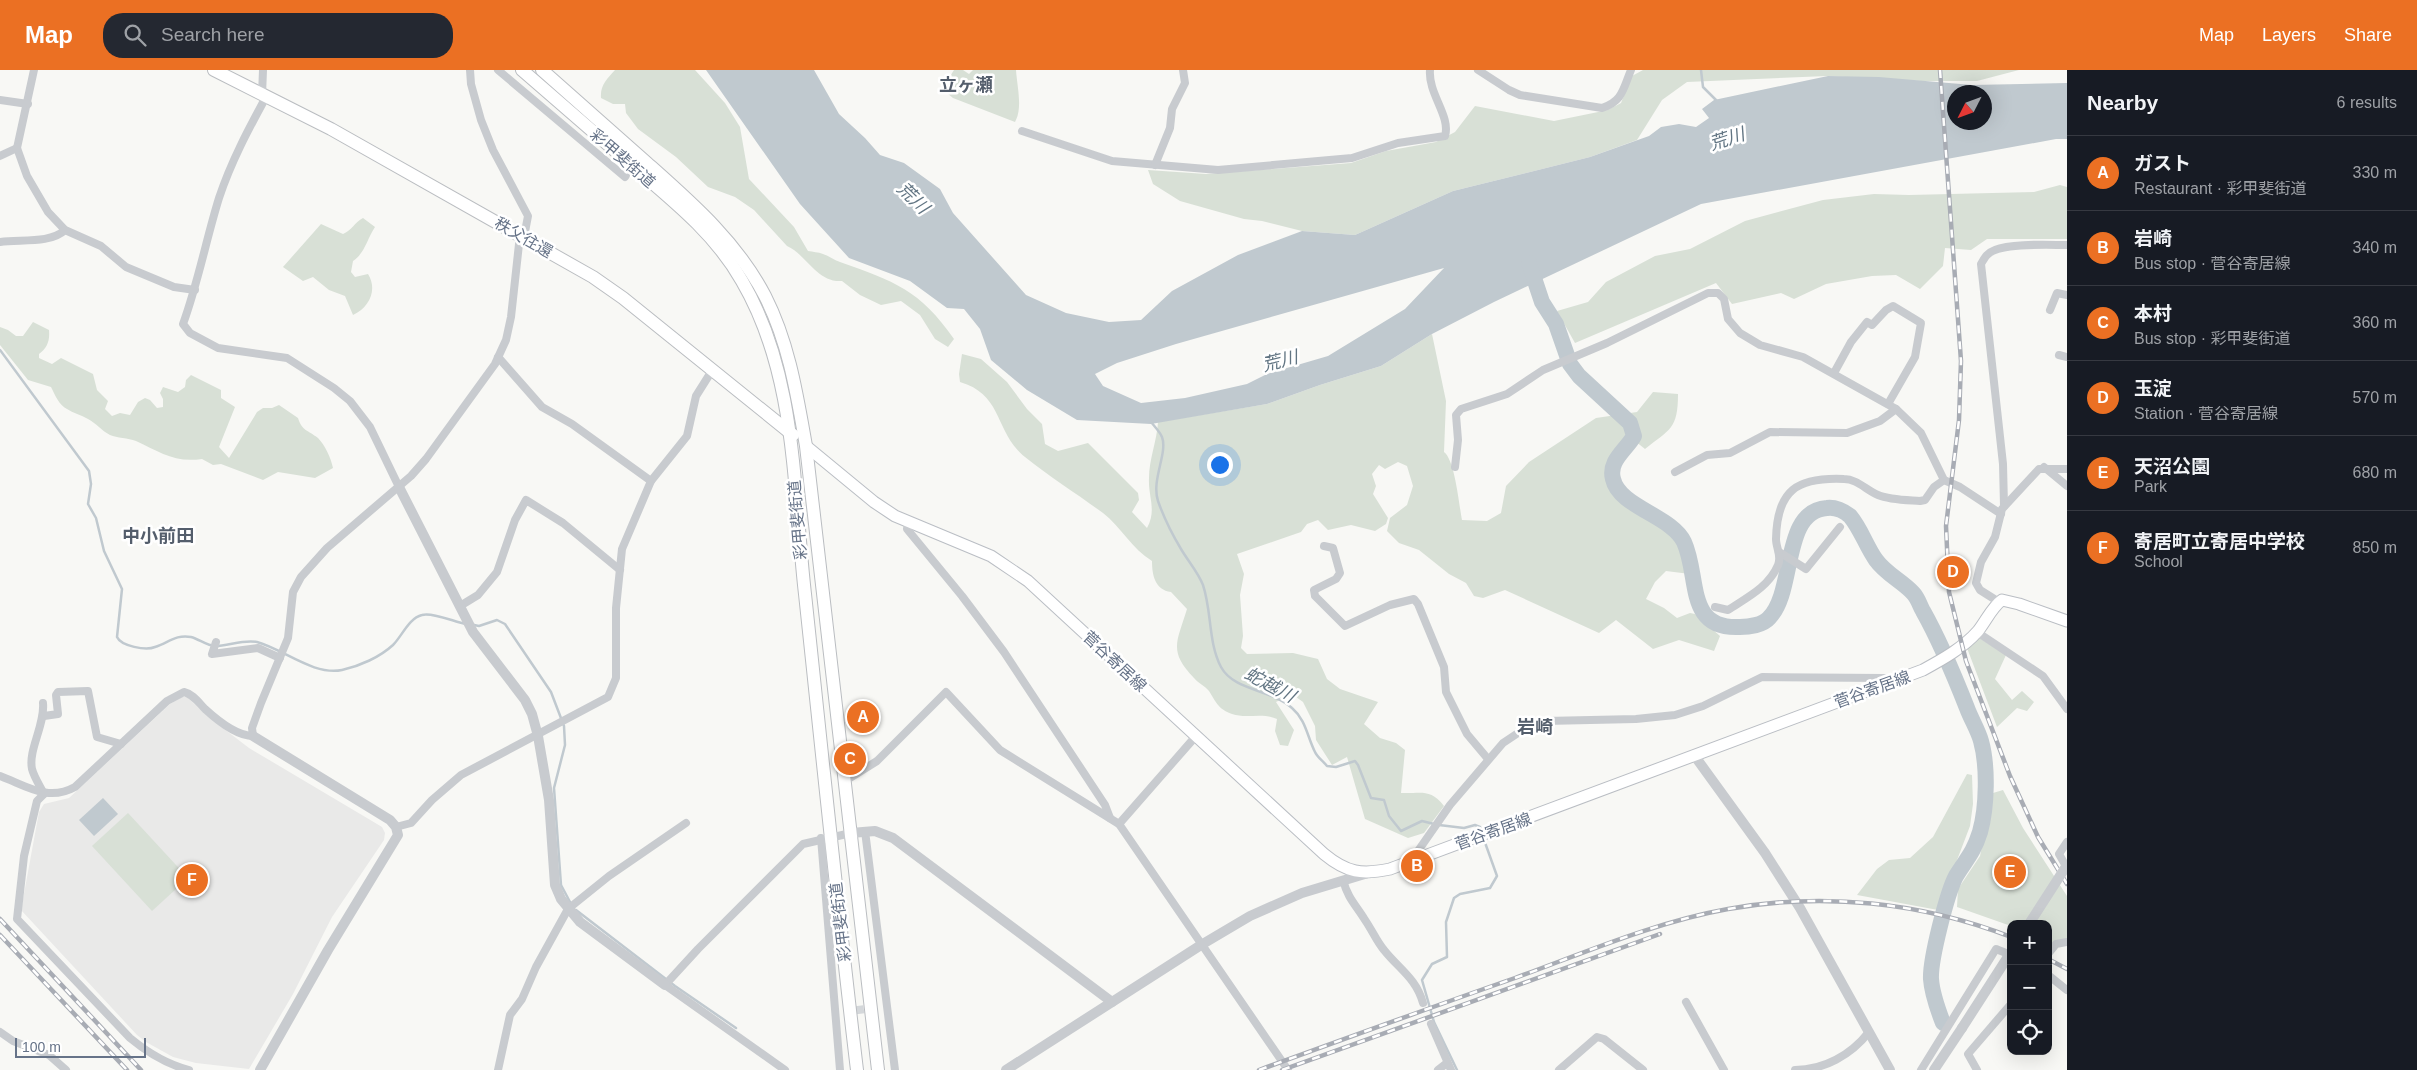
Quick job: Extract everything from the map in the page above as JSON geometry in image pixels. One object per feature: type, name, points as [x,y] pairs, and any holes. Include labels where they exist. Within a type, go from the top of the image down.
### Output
[{"type":"highway","name":"秩父往還","points":[[214,70],[331,129],[522,236],[623,298],[806,446]]},
{"type":"highway","name":"彩甲斐街道","points":[[522,70],[714,224],[750,270],[766,297],[791,366],[806,446],[878,1070]]},
{"type":"highway","name":"彩甲斐街道","points":[[542,70],[635,160],[720,247],[742,281],[776,357],[790,432],[825,838],[858,1070]]},
{"type":"highway","points":[[753,303],[766,297]]},
{"type":"highway","points":[[801,564],[818,561]]},
{"type":"main road","name":"菅谷寄居線","points":[[806,446],[874,502],[895,516],[991,556],[1028,581],[1334,862],[1343,868],[1368,873],[1411,861],[1923,670],[1955,651],[1977,632],[1999,602]]},
{"type":"main road","points":[[1999,602],[2007,600],[2067,622]]},
{"type":"street","points":[[34,70],[17,148],[27,176],[48,212],[65,230],[100,246],[132,270],[174,287],[195,290]]},
{"type":"street","points":[[263,70],[264,96],[234,157],[219,199],[195,290],[183,324],[184,328],[200,340],[218,348],[287,358],[334,388],[350,401],[370,427],[399,487],[479,640],[525,700],[538,736],[549,800],[555,885],[561,899],[580,922],[665,986],[785,1070]]},
{"type":"street","points":[[253,736],[252,728],[260,702],[288,638],[293,592],[301,577],[327,548],[399,487],[426,459],[481,384],[506,340],[522,236],[528,216],[493,150],[481,120],[471,84],[470,70]]},
{"type":"street","points":[[498,70],[625,177],[635,160]]},
{"type":"street","points":[[1155,165],[1170,128],[1172,109],[1185,83],[1183,70]]},
{"type":"street","points":[[1022,131],[1112,162],[1218,170],[1352,158],[1398,143],[1445,136],[1447,128],[1429,81],[1430,70]]},
{"type":"street","points":[[1478,70],[1508,90],[1535,99],[1602,108],[1614,104],[1619,99],[1632,70]]},
{"type":"street","points":[[0,100],[28,104]]},
{"type":"street","points":[[0,156],[17,148]]},
{"type":"street","points":[[0,242],[58,236],[65,230]]},
{"type":"street","points":[[1999,602],[1980,590],[1976,583],[1981,562],[1995,537],[2003,510],[2003,464],[1982,264],[1986,255],[1995,250],[2008,247],[2067,245]]},
{"type":"street","points":[[1455,467],[1458,440],[1456,416],[1461,408],[1507,394],[1543,370],[1575,357],[1708,293],[1718,293],[1724,300],[1728,319],[1740,333],[1760,345],[1795,353],[1896,408],[1921,433],[1944,480],[2003,510]]},
{"type":"street","points":[[2050,310],[2056,293],[2067,295]]},
{"type":"street","points":[[1834,373],[1851,342],[1867,322],[1872,325],[1886,310],[1893,306],[1921,323],[1915,356],[1888,404]]},
{"type":"street","points":[[498,357],[542,406],[572,424],[650,481]]},
{"type":"street","points":[[396,827],[411,823],[432,800],[462,775],[608,697],[613,689],[616,678],[616,608],[622,549],[650,481],[687,436],[696,396],[712,369]]},
{"type":"street","points":[[1675,472],[1707,455],[1730,452],[1770,432],[1847,433],[1880,421],[1896,408]]},
{"type":"street","points":[[2044,467],[2067,486]]},
{"type":"street","points":[[2003,510],[2039,468],[2067,469]]},
{"type":"street","points":[[1715,607],[1728,610],[1771,580],[1782,554],[1776,534],[1780,508],[1790,492],[1798,484],[1810,480],[1846,478],[1859,483],[1879,496],[1920,501],[1925,500],[1934,487],[1944,480]]},
{"type":"street","points":[[460,606],[478,595],[497,572],[515,520],[526,500],[563,523],[620,570]]},
{"type":"street","points":[[908,521],[907,529],[962,596],[1004,652],[1106,804],[1110,818]]},
{"type":"street","points":[[1782,554],[1806,569],[1840,527]]},
{"type":"street","points":[[1324,546],[1333,548],[1340,574],[1336,579],[1314,590],[1315,596],[1345,626],[1390,605],[1414,600],[1418,604],[1444,667],[1446,692],[1467,734],[1488,759]]},
{"type":"street","points":[[1977,632],[2043,676],[2067,709]]},
{"type":"street","points":[[216,642],[212,654],[258,648],[280,658]]},
{"type":"street","points":[[1411,861],[1450,805],[1488,759],[1510,737],[1545,721],[1636,719],[1675,715],[1703,706],[1762,678],[1884,678],[1885,684]]},
{"type":"street","points":[[44,716],[58,714],[56,695],[58,692],[88,691],[97,737],[121,744]]},
{"type":"street","points":[[0,776],[44,794],[64,793],[75,787],[167,701],[184,692],[189,693],[209,712],[243,736],[253,736],[390,820],[396,827],[398,835],[395,842],[340,929],[260,1070]]},
{"type":"street","points":[[846,781],[877,761],[946,692],[1000,750],[1056,787],[1119,824],[1288,1070]]},
{"type":"street","points":[[43,703],[44,716],[32,759],[32,769],[44,794]]},
{"type":"street","points":[[1119,824],[1196,736]]},
{"type":"street","points":[[1694,755],[1760,846],[1793,896],[1890,1070]]},
{"type":"street","points":[[44,794],[37,801],[24,856],[17,919],[130,1038],[149,1054],[173,1066],[190,1070]]},
{"type":"street","points":[[498,1070],[510,1014],[522,999],[536,967],[568,909],[609,876],[686,823]]},
{"type":"street","points":[[665,986],[698,949],[803,844],[865,831],[883,832],[893,838],[1112,1002]]},
{"type":"street","points":[[865,831],[883,1006],[896,1070]]},
{"type":"street","points":[[825,838],[834,1012],[840,1070]]},
{"type":"street","points":[[2031,920],[2067,866],[2059,854],[2067,842]]},
{"type":"street","points":[[1006,1070],[1201,945],[1282,900],[1368,873]]},
{"type":"street","points":[[1343,880],[1353,905],[1384,950],[1410,976],[1419,989],[1424,1003]]},
{"type":"street","points":[[2052,949],[2056,944],[2067,942]]},
{"type":"street","points":[[1921,1070],[1996,949],[2007,952]]},
{"type":"street","points":[[1934,1070],[2007,959]]},
{"type":"street","points":[[2052,978],[2067,990]]},
{"type":"street","points":[[1686,1002],[1724,1070]]},
{"type":"street","points":[[1977,1070],[1968,1054],[2007,1009]]},
{"type":"street","points":[[834,1012],[844,1012]]},
{"type":"street","points":[[1431,1024],[1449,1066],[1438,1070]]},
{"type":"street","points":[[0,1032],[13,1041],[49,1054],[66,1070]]},
{"type":"street","points":[[1794,1070],[1819,1066],[1841,1056],[1855,1048],[1869,1032]]},
{"type":"street","points":[[1559,1070],[1598,1037],[1604,1039],[1643,1070]]},
{"type":"shaded area","points":[[615,70],[695,70],[725,103],[740,127],[749,179],[794,227],[808,251],[825,255],[876,275],[904,289],[917,298],[942,322],[954,339],[948,347],[935,339],[920,315],[901,301],[881,305],[860,295],[842,281],[826,278],[787,246],[754,210],[735,197],[708,187],[676,157],[638,129],[626,113],[625,104],[613,104],[601,98],[603,86]]},
{"type":"shaded area","points":[[954,70],[963,70],[969,74],[973,70],[1016,70],[1019,110],[1015,122],[953,98],[942,89]]},
{"type":"shaded area","points":[[1643,70],[2019,70],[1977,81],[1921,81],[1827,76],[1687,82],[1662,100],[1637,140],[1590,157],[1453,191],[1355,235],[1302,231],[1262,221],[1244,219],[1180,201],[1153,184],[1148,170],[1206,174],[1351,163],[1386,151],[1436,142],[1455,132],[1475,106],[1554,121],[1608,110],[1621,103],[1632,76]]},
{"type":"shaded area","points":[[2060,185],[2067,187],[2067,239],[1987,239],[1971,250],[1945,248],[1943,266],[1920,289],[1896,275],[1872,276],[1826,284],[1794,299],[1781,293],[1732,304],[1716,283],[1575,343],[1557,311],[1588,302],[1606,282],[1655,256],[1690,249],[1745,221],[1823,200],[1874,194],[2034,192]]},
{"type":"shaded area","points":[[363,218],[375,227],[363,250],[353,261],[351,272],[355,277],[368,274],[371,280],[372,292],[363,308],[353,315],[345,296],[329,290],[313,277],[303,281],[283,267],[321,224],[343,234]]},
{"type":"shaded area","points":[[33,322],[49,330],[47,344],[39,354],[39,358],[52,364],[61,358],[93,374],[97,390],[108,401],[105,409],[112,416],[120,413],[130,415],[138,402],[145,398],[150,400],[157,408],[163,407],[163,399],[160,393],[163,387],[178,392],[185,387],[186,380],[191,375],[221,390],[221,398],[235,407],[219,447],[229,458],[257,412],[263,408],[272,408],[279,405],[298,418],[303,428],[321,441],[333,468],[315,478],[278,472],[263,480],[221,464],[213,465],[202,459],[175,458],[136,441],[110,435],[91,421],[64,407],[51,387],[28,380],[0,345],[0,327],[16,336],[23,336]]},
{"type":"shaded area","points":[[1432,334],[1446,401],[1444,452],[1454,473],[1462,520],[1487,521],[1501,513],[1506,486],[1529,462],[1596,418],[1637,412],[1653,392],[1678,394],[1678,406],[1671,427],[1645,449],[1635,441],[1619,451],[1608,472],[1620,499],[1675,534],[1686,553],[1690,574],[1666,571],[1655,582],[1646,599],[1664,608],[1677,618],[1690,613],[1695,614],[1720,636],[1714,651],[1679,640],[1653,649],[1616,620],[1599,633],[1505,590],[1483,598],[1474,596],[1466,583],[1449,574],[1419,550],[1399,543],[1387,531],[1390,518],[1407,505],[1413,486],[1407,466],[1398,462],[1385,469],[1379,465],[1372,474],[1376,486],[1373,494],[1388,518],[1386,524],[1375,531],[1351,525],[1328,530],[1318,520],[1307,524],[1301,532],[1237,554],[1244,574],[1240,595],[1243,636],[1241,648],[1247,654],[1293,653],[1318,659],[1327,679],[1340,689],[1378,702],[1364,724],[1380,738],[1396,743],[1405,750],[1401,793],[1430,794],[1444,806],[1424,833],[1408,838],[1365,819],[1347,757],[1332,765],[1316,740],[1315,726],[1303,702],[1292,694],[1276,702],[1294,730],[1288,746],[1280,745],[1275,731],[1277,719],[1266,716],[1232,714],[1220,707],[1209,691],[1186,669],[1181,660],[1177,646],[1187,609],[1171,592],[1158,585],[1154,576],[1152,561],[1138,550],[1103,513],[1025,457],[1008,437],[992,405],[974,388],[960,382],[959,374],[962,354],[981,359],[1007,382],[1027,409],[1042,424],[1045,444],[1058,451],[1088,443],[1138,493],[1139,500],[1132,512],[1147,528],[1152,509],[1149,471],[1158,422],[1267,404],[1381,366]]},
{"type":"shaded area","points":[[1978,637],[2006,655],[1995,679],[2012,700],[2022,691],[2034,702],[2027,711],[2017,708],[1997,727],[1967,648]]},
{"type":"shaded area","points":[[182,697],[187,697],[206,715],[249,748],[382,827],[385,833],[384,840],[332,917],[293,994],[249,1069],[196,1063],[173,1057],[146,1042],[137,1035],[21,910],[39,812],[44,804],[69,798],[170,704]]},
{"type":"shaded area","points":[[1967,774],[1972,775],[1973,804],[1970,826],[1938,910],[1857,895],[1877,869],[1889,860],[1910,858],[1933,837]]},
{"type":"shaded area","points":[[2003,790],[2023,828],[2067,896],[2067,939],[2052,944],[2052,920],[2007,920],[2007,925],[1957,907],[1958,889],[1980,856],[1993,793]]},
{"type":"shaded area","points":[[128,813],[188,878],[152,911],[92,846]]},
{"type":"water","name":"荒川","points":[[706,70],[814,70],[839,114],[880,155],[904,163],[940,189],[953,213],[1026,295],[1066,313],[1109,322],[1141,320],[1172,291],[1238,255],[1302,231],[1355,235],[1453,191],[1590,157],[1649,136],[1661,127],[1679,124],[1696,127],[1709,118],[1702,109],[1714,100],[1828,76],[1879,77],[1972,85],[2067,83],[2067,139],[2056,139],[1701,204],[1494,302],[1432,334],[1381,366],[1267,404],[1151,424],[1077,420],[1027,390],[991,360],[980,329],[964,309],[947,308],[910,281],[849,258],[800,204]],"holes":[[[1444,268],[1405,309],[1328,356],[1267,374],[1247,384],[1185,398],[1141,403],[1103,386],[1095,374],[1117,363],[1176,344]]]},
{"type":"water","points":[[103,798],[118,814],[94,836],[79,820]]},
{"type":"waterway","points":[[1701,70],[1703,87],[1718,102]]},
{"type":"waterway","points":[[1529,263],[1542,302],[1556,324],[1570,364],[1579,376],[1630,423],[1634,436],[1615,461],[1613,467],[1613,479],[1617,489],[1625,497],[1669,525],[1678,533],[1684,542],[1689,556],[1697,599],[1702,611],[1710,620],[1722,626],[1744,627],[1760,624],[1769,618],[1777,606],[1783,590],[1791,554],[1802,523],[1812,512],[1827,508],[1845,512],[1850,516],[1876,560],[1909,589],[1918,600],[1952,671],[1978,733],[1986,774],[1984,811],[1980,832],[1972,851],[1952,885],[1933,957],[1931,979],[1935,1002],[1943,1023]]},
{"type":"waterway","points":[[0,350],[89,471],[91,484],[88,504],[96,518],[104,551],[122,589],[117,637],[123,643],[134,647],[151,648],[186,636],[215,646],[252,641],[267,645],[310,666],[331,671],[356,666],[382,653],[393,645],[413,620],[422,615],[437,616],[466,624]]},
{"type":"waterway","name":"蛇越川","points":[[1151,422],[1161,435],[1163,443],[1156,493],[1158,501],[1174,538],[1203,585],[1214,647],[1221,667],[1235,681],[1274,697],[1292,708],[1303,723],[1316,754],[1327,766],[1336,767],[1355,761],[1371,798],[1384,800],[1389,816],[1401,831],[1422,821],[1434,824]]},
{"type":"waterway","points":[[474,625],[479,626],[497,620],[505,624],[551,692],[564,726],[565,745],[554,788],[561,885],[570,902]]},
{"type":"waterway","name":"蛇越川","points":[[1439,825],[1464,828],[1475,825],[1480,827],[1482,831]]},
{"type":"waterway","name":"蛇越川","points":[[1457,1070],[1434,1022],[1422,980],[1432,964],[1447,957],[1446,922],[1454,898],[1460,894],[1490,888],[1497,876],[1483,837]]},
{"type":"waterway","points":[[576,910],[675,986],[736,1028]]},
{"type":"tunnel","points":[[844,1012],[879,1007]]},
{"type":"railway","points":[[1940,70],[1961,361],[1959,420],[1946,526],[1949,592],[1966,661],[2010,776],[2038,837],[2067,884]]},
{"type":"railway","points":[[1259,1070],[1620,939],[1674,922],[1728,909],[1800,901],[1836,901],[1871,904],[1907,908],[1942,915],[2007,936]]},
{"type":"railway","points":[[0,919],[141,1070]]},
{"type":"railway","points":[[1282,1070],[1660,934]]},
{"type":"railway","points":[[0,935],[127,1070]]},
{"type":"railway","points":[[2052,961],[2067,969]]},
{"type":"place","name":"玉淀","points":[[1953,572]]},
{"type":"place","name":"ガスト","points":[[863,717]]},
{"type":"place","name":"本村","points":[[850,759]]},
{"type":"place","name":"岩崎","points":[[1417,866]]},
{"type":"place","name":"天沼公園","points":[[2010,872]]},
{"type":"place","name":"寄居町立寄居中学校","points":[[192,880]]},
{"type":"district","name":"立ヶ瀬","points":[[966,85]]},
{"type":"district","name":"中小前田","points":[[158,536]]},
{"type":"district","name":"岩崎","points":[[1535,727]]}]
